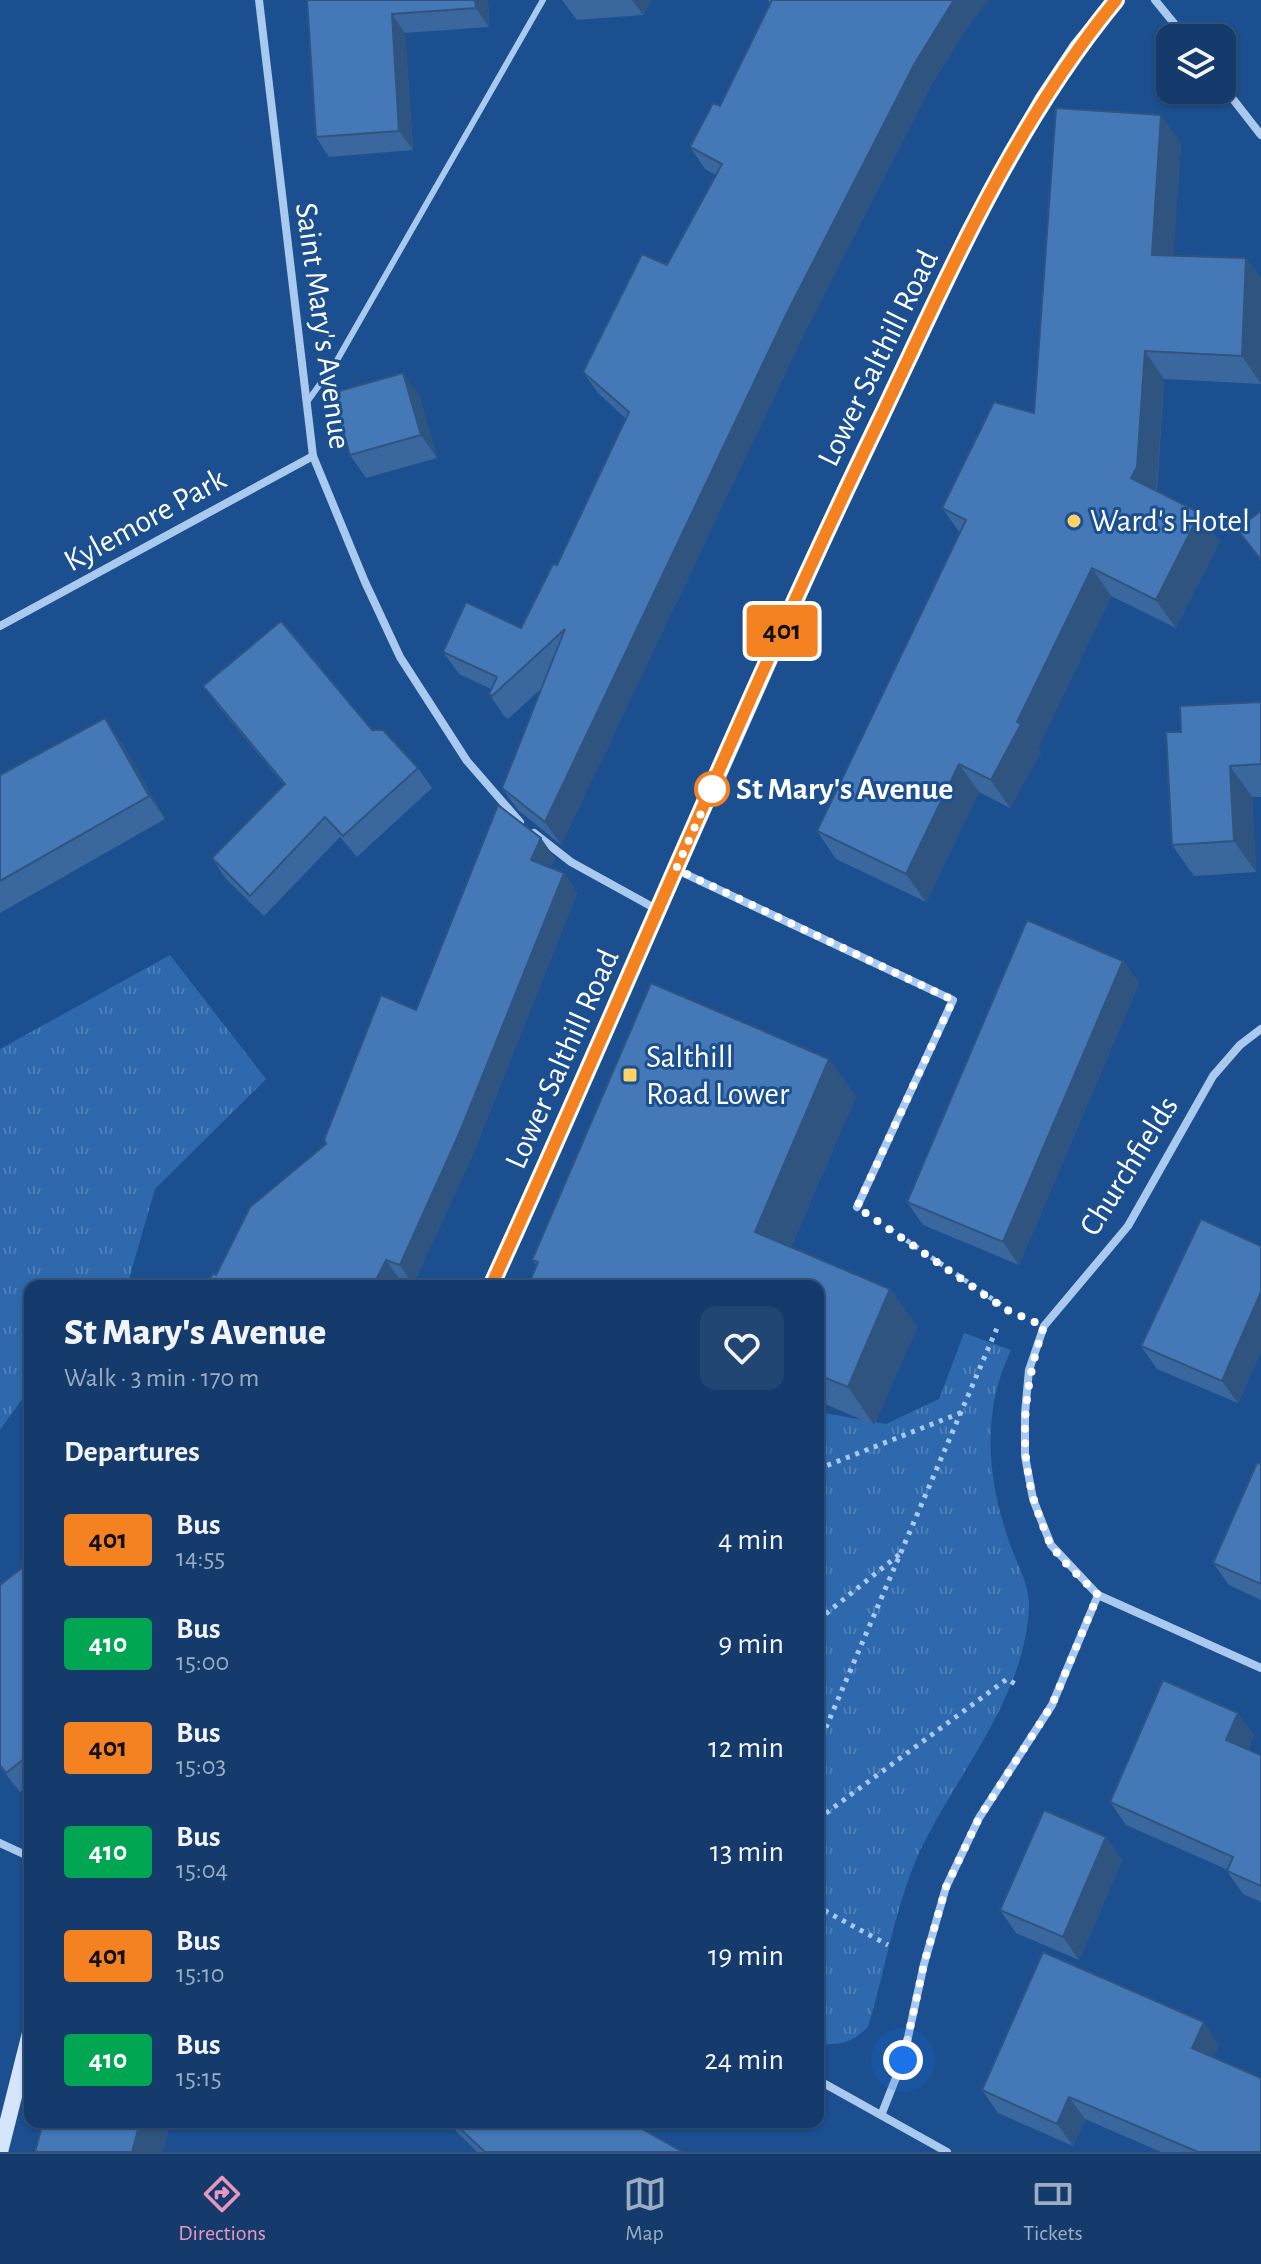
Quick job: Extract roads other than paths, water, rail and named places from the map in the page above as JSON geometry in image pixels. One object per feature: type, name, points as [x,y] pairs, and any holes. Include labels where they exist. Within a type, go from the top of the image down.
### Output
[{"type":"main road","name":"Lower Salthill Road","points":[[494,1280],[845,491],[968,233],[1042,100],[1116,0]]},
{"type":"main road","points":[[0,2152],[24,2057]]},
{"type":"street","name":"Saint Mary's Avenue","points":[[259,0],[313,456],[365,582],[400,657],[467,761],[514,817],[571,862],[658,910]]},
{"type":"street","points":[[1155,0],[1175,24]]},
{"type":"street","points":[[1236,103],[1261,135]]},
{"type":"street","name":"Kylemore Park","points":[[0,626],[313,456]]},
{"type":"street","points":[[676,869],[953,1000],[857,1207]]},
{"type":"street","name":"Churchfields","points":[[1261,1029],[1240,1045],[1213,1076],[1128,1226],[1044,1326],[1029,1370],[1025,1413],[1025,1456],[1033,1499],[1051,1545],[1098,1595],[1261,1668]]},
{"type":"street","points":[[882,2113],[903,2060],[924,1964],[946,1887],[979,1818],[1052,1705],[1098,1595]]},
{"type":"street","points":[[0,1843],[24,1854]]},
{"type":"street","points":[[824,2083],[947,2152]]},
{"type":"lane","points":[[307,402],[336,362],[543,0]]},
{"type":"place","name":"Ward's Hotel","points":[[1074,521]]},
{"type":"place","name":"St Mary's Avenue","points":[[712,789]]},
{"type":"place","name":"Salthill Road Lower","points":[[630,1075]]}]
